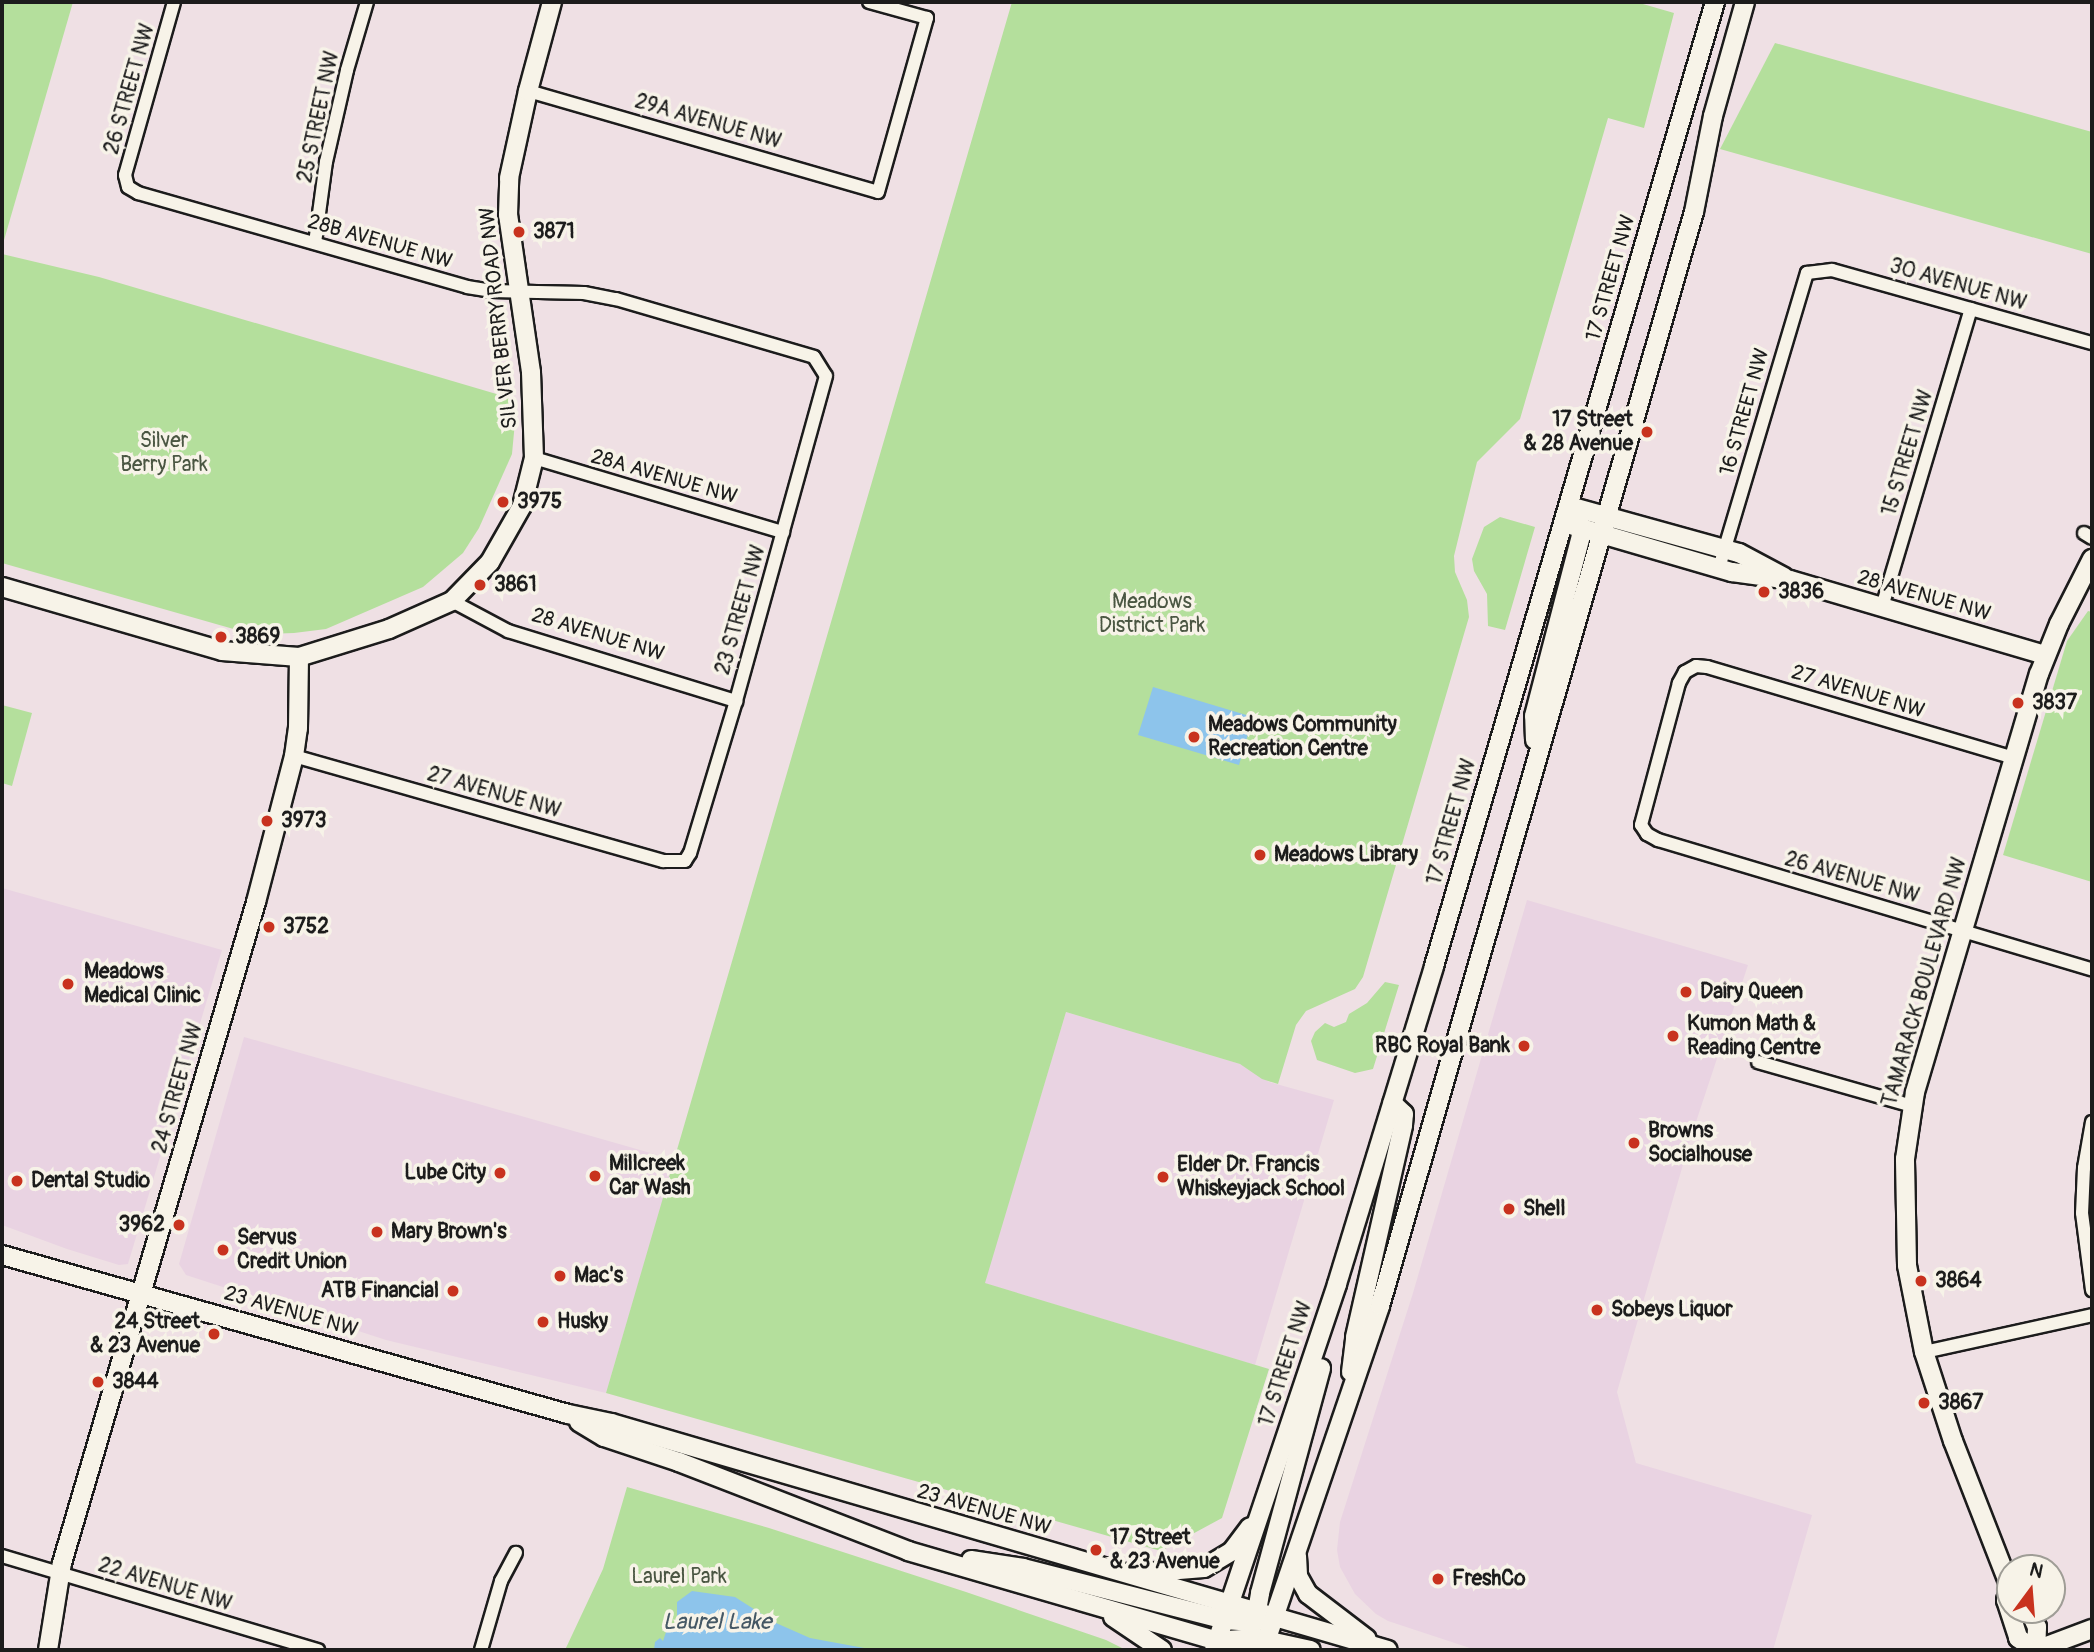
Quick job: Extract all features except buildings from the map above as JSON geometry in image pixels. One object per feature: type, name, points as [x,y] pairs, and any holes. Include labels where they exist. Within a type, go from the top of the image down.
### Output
[{"type":"main road","name":"SILVER BERRY ROAD NW","points":[[2,587],[222,651],[299,657],[389,629],[452,601],[489,562],[522,506],[534,458],[531,372],[508,215],[509,178],[528,90],[552,2]]},
{"type":"main road","name":"17 STREET NW","points":[[1249,1633],[1262,1510],[1330,1305],[1392,1103],[1715,2]]},
{"type":"main road","name":"17 STREET NW","points":[[1216,1646],[1249,1633],[1300,1542],[1380,1306],[1697,201],[1716,103],[1745,2]]},
{"type":"main road","name":"28 AVENUE NW","points":[[1566,514],[1606,516],[1725,548],[1790,580],[2045,655]]},
{"type":"main road","points":[[1536,756],[1534,716],[1581,528],[1577,514],[1566,514]]},
{"type":"main road","name":"28 AVENUE NW","points":[[1581,528],[1759,578],[1790,580]]},
{"type":"main road","name":"TAMARACK BOULEVARD NW","points":[[1997,1554],[1953,1441],[1924,1352],[1910,1290],[1904,1219],[1905,1159],[1912,1106],[2045,655],[2092,559]]},
{"type":"main road","name":"24 STREET NW","points":[[48,1650],[60,1573],[256,902],[294,756],[298,729],[299,657]]},
{"type":"main road","points":[[1348,1401],[1355,1337],[1403,1125],[1402,1111],[1392,1103]]},
{"type":"main road","name":"23 AVENUE NW","points":[[2,1255],[568,1414],[611,1423],[1109,1570],[1249,1633],[1385,1649]]},
{"type":"main road","points":[[1249,1633],[1321,1370],[1330,1305]]},
{"type":"main road","name":"23 AVENUE NW","points":[[568,1414],[604,1437],[679,1462],[908,1551],[1098,1607],[1216,1646]]},
{"type":"main road","points":[[1109,1570],[1147,1574],[1204,1569],[1232,1551],[1262,1510]]},
{"type":"main road","points":[[1300,1542],[1297,1568],[1308,1594],[1338,1620],[1385,1649]]},
{"type":"main road","points":[[908,1551],[1023,1568],[1311,1650]]},
{"type":"main road","points":[[1098,1607],[1162,1650]]},
{"type":"main road","name":"TAMARACK BOULEVARD NW","points":[[2013,1624],[2016,1632],[2036,1650],[2035,1624]]},
{"type":"main road","points":[[2036,1650],[2092,1629]]},
{"type":"street","name":"26 STREET NW","points":[[128,187],[125,175],[174,2]]},
{"type":"street","name":"25 STREET NW","points":[[315,243],[326,162],[347,70],[367,2]]},
{"type":"street","name":"29A AVENUE NW","points":[[528,90],[878,192],[927,18],[869,2]]},
{"type":"street","name":"28B AVENUE NW","points":[[128,187],[138,194],[467,287],[584,293],[616,299],[814,357],[824,368]]},
{"type":"street","name":"30 AVENUE NW","points":[[1812,270],[1832,270],[2092,343]]},
{"type":"street","name":"16 STREET NW","points":[[1719,568],[1803,279],[1812,270]]},
{"type":"street","name":"15 STREET NW","points":[[1882,607],[1971,309]]},
{"type":"street","name":"23 STREET NW","points":[[685,861],[690,853],[736,701],[827,384],[824,368]]},
{"type":"street","name":"28A AVENUE NW","points":[[534,458],[783,532]]},
{"type":"street","name":"28 AVENUE NW","points":[[452,601],[508,631],[736,701]]},
{"type":"street","name":"27 AVENUE NW","points":[[1643,831],[1641,814],[1679,682],[1691,668],[1707,667],[2014,758]]},
{"type":"street","name":"27 AVENUE NW","points":[[294,756],[663,861],[685,861]]},
{"type":"street","name":"26 AVENUE NW","points":[[1643,831],[1658,840],[2092,968]]},
{"type":"street","points":[[1758,1062],[1912,1106]]},
{"type":"street","points":[[2092,1122],[2082,1213],[2092,1290]]},
{"type":"street","points":[[1924,1352],[2092,1315]]},
{"type":"street","points":[[481,1650],[501,1581],[516,1553]]},
{"type":"street","name":"22 AVENUE NW","points":[[2,1556],[317,1650]]},
{"type":"shaded area","points":[[2,888],[222,950],[128,1264],[119,1265],[67,1249],[2,1225]]},
{"type":"shaded area","points":[[1527,900],[1748,965],[1691,1137],[1617,1392],[1636,1463],[1812,1515],[1773,1650],[1476,1650],[1388,1621],[1376,1614],[1355,1594],[1340,1567],[1337,1550],[1340,1522],[1413,1293]]},
{"type":"shaded area","name":"Elder Dr. Francis Whiskeyjack School","points":[[1066,1012],[1240,1064],[1269,1082],[1334,1100],[1255,1365],[984,1283]]},
{"type":"shaded area","points":[[244,1037],[675,1160],[606,1393],[386,1340],[186,1275],[179,1264]]},
{"type":"green space","points":[[2,2],[73,2],[2,247]]},
{"type":"green space","name":"Meadows District Park","points":[[1012,2],[1636,2],[1674,13],[1644,128],[1608,118],[1520,419],[1477,462],[1454,556],[1455,572],[1467,600],[1469,617],[1363,977],[1355,989],[1306,1011],[1296,1025],[1278,1084],[1262,1079],[1240,1064],[1066,1012],[985,1283],[1269,1369],[1222,1518],[1161,1551],[606,1393]]},
{"type":"green space","points":[[1775,43],[2092,132],[2092,254],[1720,149]]},
{"type":"green space","name":"Silver Berry Park","points":[[2,254],[99,277],[517,400],[512,454],[479,528],[463,553],[423,587],[326,629],[294,633],[266,634],[237,630],[2,563]]},
{"type":"green space","points":[[1500,517],[1535,527],[1505,630],[1488,626],[1487,594],[1474,571],[1472,559],[1484,527]]},
{"type":"green space","points":[[2088,611],[2092,612],[2092,882],[2003,855],[2067,641]]},
{"type":"green space","points":[[2,705],[32,713],[12,786],[2,783]]},
{"type":"green space","points":[[1385,982],[1399,985],[1373,1069],[1355,1073],[1317,1060],[1311,1041],[1315,1032],[1325,1023],[1334,1027],[1346,1022],[1349,1014],[1367,1003]]},
{"type":"green space","name":"Laurel Park","points":[[627,1487],[769,1528],[966,1592],[1106,1640],[1126,1650],[565,1650],[603,1569]]},
{"type":"water","points":[[1153,687],[1253,717],[1239,765],[1138,735]]},
{"type":"water","name":"Laurel Lake","points":[[692,1591],[735,1597],[776,1623],[810,1638],[875,1650],[654,1650],[655,1642],[660,1638],[663,1641],[667,1629],[677,1621],[677,1602]]},
{"type":"place","name":"3871","points":[[519,232]]},
{"type":"place","name":"17 Street & 28 Avenue","points":[[1647,432]]},
{"type":"place","name":"3975","points":[[503,502]]},
{"type":"place","name":"3861","points":[[480,585]]},
{"type":"place","name":"3836","points":[[1764,592]]},
{"type":"place","name":"3869","points":[[221,637]]},
{"type":"place","name":"3837","points":[[2018,703]]},
{"type":"place","name":"Meadows Community Recreation Centre","points":[[1194,737]]},
{"type":"place","name":"3973","points":[[267,821]]},
{"type":"place","name":"Meadows Library","points":[[1260,855]]},
{"type":"place","name":"3752","points":[[269,927]]},
{"type":"place","name":"Meadows Medical Clinic","points":[[68,984]]},
{"type":"place","name":"Dairy Queen","points":[[1686,992]]},
{"type":"place","name":"Kumon Math & Reading Centre","points":[[1673,1036]]},
{"type":"place","name":"RBC Royal Bank","points":[[1524,1046]]},
{"type":"place","name":"Browns Socialhouse","points":[[1634,1143]]},
{"type":"place","name":"Lube City","points":[[500,1173]]},
{"type":"place","name":"Millcreek Car Wash","points":[[595,1176]]},
{"type":"place","name":"Elder Dr. Francis Whiskeyjack School","points":[[1163,1177]]},
{"type":"place","name":"Dental Studio","points":[[17,1181]]},
{"type":"place","name":"Shell","points":[[1509,1209]]},
{"type":"place","name":"3962","points":[[179,1225]]},
{"type":"place","name":"Mary Brown's","points":[[377,1232]]},
{"type":"place","name":"Servus Credit Union","points":[[223,1250]]},
{"type":"place","name":"Mac's","points":[[560,1276]]},
{"type":"place","name":"3864","points":[[1921,1281]]},
{"type":"place","name":"ATB Financial","points":[[453,1291]]},
{"type":"place","name":"Sobeys Liquor","points":[[1597,1310]]},
{"type":"place","name":"Husky","points":[[543,1322]]},
{"type":"place","name":"24 Street & 23 Avenue","points":[[214,1334]]},
{"type":"place","name":"3844","points":[[98,1382]]},
{"type":"place","name":"3867","points":[[1924,1403]]},
{"type":"place","name":"17 Street & 23 Avenue","points":[[1096,1550]]},
{"type":"place","name":"FreshCo","points":[[1438,1579]]}]
